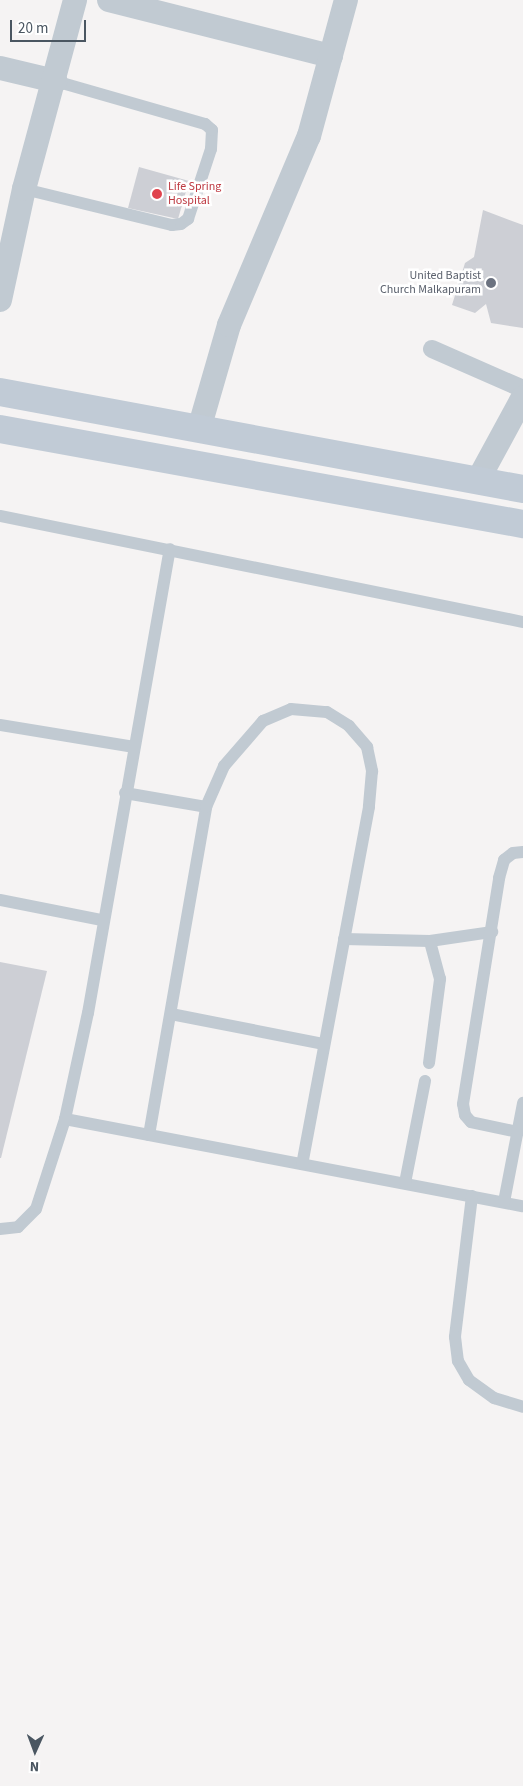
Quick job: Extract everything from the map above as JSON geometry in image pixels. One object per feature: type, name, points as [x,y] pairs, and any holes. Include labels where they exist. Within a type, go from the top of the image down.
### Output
[{"type":"main road","points":[[0,392],[523,489]]},
{"type":"main road","points":[[0,429],[523,524]]},
{"type":"street","points":[[0,300],[24,189],[55,81],[75,0]]},
{"type":"street","points":[[109,0],[331,56]]},
{"type":"street","points":[[199,429],[229,325],[308,136],[346,0]]},
{"type":"street","points":[[0,68],[55,81]]},
{"type":"street","points":[[432,349],[523,389]]},
{"type":"street","points":[[478,480],[523,397]]},
{"type":"lane","points":[[24,189],[172,225],[181,224],[188,219],[211,148],[212,130],[205,124],[55,81]]},
{"type":"lane","points":[[0,516],[523,622]]},
{"type":"lane","points":[[0,1230],[18,1226],[36,1210],[65,1119],[88,1013],[102,920],[170,549]]},
{"type":"lane","points":[[149,1135],[206,807],[224,766],[263,721],[291,710],[327,712],[349,726],[367,747],[372,771],[369,807],[302,1164]]},
{"type":"lane","points":[[0,725],[134,747]]},
{"type":"lane","points":[[125,793],[206,807]]},
{"type":"lane","points":[[518,1132],[471,1122],[465,1115],[463,1104],[504,860],[513,853],[523,852]]},
{"type":"lane","points":[[0,900],[102,920]]},
{"type":"lane","points":[[344,939],[430,942],[492,932]]},
{"type":"lane","points":[[429,1063],[440,979],[430,942]]},
{"type":"lane","points":[[171,1014],[324,1044]]},
{"type":"lane","points":[[405,1183],[425,1081]]},
{"type":"lane","points":[[504,1202],[523,1102]]},
{"type":"lane","points":[[65,1119],[523,1206]]},
{"type":"lane","points":[[472,1196],[455,1337],[458,1361],[470,1380],[494,1398],[523,1407]]},
{"type":"building","points":[[139,167],[189,181],[178,219],[128,208]]},
{"type":"building","name":"United Baptist Church Malkapuram","points":[[483,210],[523,225],[523,328],[491,323],[486,304],[475,313],[452,305],[465,263],[474,257]]},
{"type":"building","points":[[0,962],[47,971],[1,1158],[0,1158]]},
{"type":"place","name":"Life Spring Hospital","points":[[157,194]]},
{"type":"place","name":"United Baptist Church Malkapuram","points":[[491,283]]}]
